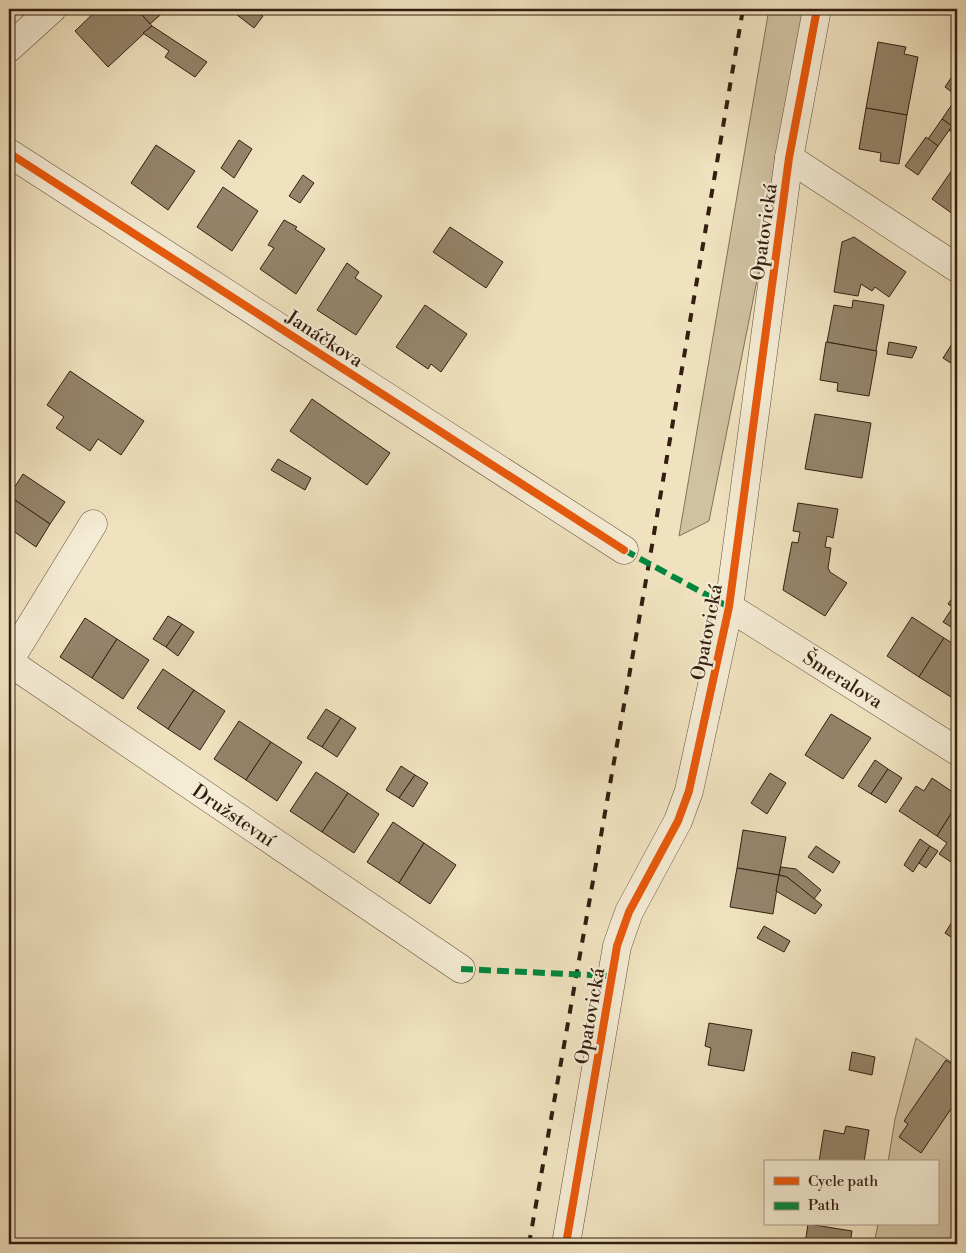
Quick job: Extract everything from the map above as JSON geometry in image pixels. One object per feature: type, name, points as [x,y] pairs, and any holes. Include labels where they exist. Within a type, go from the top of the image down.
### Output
[{"type":"street","points":[[9,48],[52,9]]},
{"type":"street","name":"Opatovická","points":[[566,1244],[617,946],[629,912],[678,821],[689,791],[729,607],[789,158],[817,9]]},
{"type":"street","name":"Janáčkova","points":[[9,152],[624,550]]},
{"type":"street","points":[[789,158],[957,268]]},
{"type":"street","name":"Družstevní","points":[[93,524],[9,661],[461,969]]},
{"type":"street","name":"Šmeralova","points":[[729,607],[957,751]]},
{"type":"shaded area","points":[[769,9],[806,9],[763,250],[709,521],[679,536]]},
{"type":"shaded area","points":[[916,1038],[957,1066],[957,1244],[874,1244],[878,1226],[938,1226],[938,1160],[888,1160],[895,1119]]},
{"type":"building","points":[[98,9],[137,9],[152,26],[108,67],[75,31]]},
{"type":"building","points":[[137,9],[167,9],[150,24]]},
{"type":"building","points":[[234,9],[253,9],[263,16],[254,28],[232,11]]},
{"type":"building","points":[[152,26],[207,62],[195,77],[165,57],[169,51],[143,33]]},
{"type":"building","points":[[878,42],[906,47],[904,54],[918,57],[907,115],[866,108]]},
{"type":"building","points":[[957,69],[957,96],[945,87]]},
{"type":"building","points":[[957,97],[957,118],[952,126],[942,119]]},
{"type":"building","points":[[866,108],[907,115],[899,164],[880,161],[881,153],[859,149]]},
{"type":"building","points":[[957,118],[957,136],[949,130]]},
{"type":"building","points":[[942,119],[952,126],[938,146],[928,139]]},
{"type":"building","points":[[926,137],[938,146],[918,175],[905,166]]},
{"type":"building","points":[[239,140],[252,149],[234,178],[221,168]]},
{"type":"building","points":[[156,145],[195,171],[168,210],[131,183]]},
{"type":"building","points":[[957,163],[957,217],[932,199]]},
{"type":"building","points":[[303,175],[314,183],[300,203],[289,196]]},
{"type":"building","points":[[223,187],[258,211],[232,251],[197,227]]},
{"type":"building","points":[[284,220],[297,227],[295,229],[325,249],[296,294],[260,269],[274,248],[268,245]]},
{"type":"building","points":[[450,227],[503,262],[486,288],[433,252]]},
{"type":"building","points":[[854,237],[906,272],[889,297],[875,287],[872,291],[861,284],[858,296],[834,292],[842,242]]},
{"type":"building","points":[[347,263],[359,272],[355,278],[382,296],[356,335],[317,310]]},
{"type":"building","points":[[853,300],[884,305],[876,351],[827,342],[834,305],[852,308]]},
{"type":"building","points":[[425,305],[467,334],[441,372],[431,364],[428,369],[396,347]]},
{"type":"building","points":[[957,336],[957,367],[943,358]]},
{"type":"building","points":[[826,342],[877,351],[869,396],[837,391],[838,383],[820,380]]},
{"type":"building","points":[[889,342],[917,347],[912,358],[887,354]]},
{"type":"building","points":[[70,371],[144,421],[121,455],[98,439],[90,451],[56,428],[64,417],[47,405]]},
{"type":"building","points":[[312,399],[390,453],[367,485],[290,431]]},
{"type":"building","points":[[815,414],[871,423],[862,478],[805,469]]},
{"type":"building","points":[[278,459],[311,478],[305,490],[271,470]]},
{"type":"building","points":[[23,474],[65,502],[50,524],[9,496]]},
{"type":"building","points":[[9,496],[50,524],[36,547],[9,528]]},
{"type":"building","points":[[798,503],[838,509],[833,538],[827,536],[825,547],[831,548],[828,568],[830,572],[847,583],[825,616],[783,590],[792,542],[798,543],[800,532],[793,531]]},
{"type":"building","points":[[955,594],[957,595],[957,610],[948,604]]},
{"type":"building","points":[[953,607],[957,610],[957,617],[951,627],[943,622]]},
{"type":"building","points":[[168,616],[182,624],[166,647],[153,639]]},
{"type":"building","points":[[912,617],[944,638],[919,677],[887,656]]},
{"type":"building","points":[[85,618],[117,639],[92,678],[60,657]]},
{"type":"building","points":[[182,624],[194,632],[178,656],[166,647]]},
{"type":"building","points":[[944,638],[957,646],[957,687],[951,697],[919,677]]},
{"type":"building","points":[[117,639],[149,660],[123,699],[92,678]]},
{"type":"building","points":[[163,669],[194,690],[168,729],[137,708]]},
{"type":"building","points":[[194,690],[225,711],[200,750],[168,729]]},
{"type":"building","points":[[326,709],[341,718],[322,747],[307,738]]},
{"type":"building","points":[[831,714],[871,738],[843,779],[805,755]]},
{"type":"building","points":[[341,718],[356,728],[337,757],[322,747]]},
{"type":"building","points":[[239,721],[271,742],[246,780],[214,759]]},
{"type":"building","points":[[271,742],[302,762],[277,801],[246,780]]},
{"type":"building","points":[[875,760],[888,769],[871,794],[858,786]]},
{"type":"building","points":[[401,766],[415,775],[399,798],[386,790]]},
{"type":"building","points":[[888,769],[902,778],[886,803],[871,794]]},
{"type":"building","points":[[316,772],[348,793],[322,832],[290,811]]},
{"type":"building","points":[[770,773],[786,783],[767,814],[751,803]]},
{"type":"building","points":[[415,775],[428,783],[413,807],[399,798]]},
{"type":"building","points":[[932,778],[957,795],[957,804],[937,836],[899,811],[916,786],[924,791]]},
{"type":"building","points":[[348,793],[379,814],[354,853],[322,832]]},
{"type":"building","points":[[957,804],[957,866],[939,854],[947,843],[937,836]]},
{"type":"building","points":[[393,822],[424,843],[399,883],[367,862]]},
{"type":"building","points":[[743,830],[786,837],[779,875],[737,868]]},
{"type":"building","points":[[920,839],[930,846],[913,872],[904,865]]},
{"type":"building","points":[[424,843],[456,865],[430,904],[399,883]]},
{"type":"building","points":[[816,846],[840,862],[833,873],[808,857]]},
{"type":"building","points":[[930,846],[938,851],[926,868],[919,863]]},
{"type":"building","points":[[781,867],[796,869],[821,890],[814,899],[787,877],[779,875]]},
{"type":"building","points":[[737,868],[779,875],[773,914],[730,907]]},
{"type":"building","points":[[779,875],[787,877],[822,905],[815,914],[776,891]]},
{"type":"building","points":[[957,914],[957,941],[945,933]]},
{"type":"building","points":[[764,926],[790,941],[784,952],[757,938]]},
{"type":"building","points":[[709,1023],[752,1030],[744,1071],[708,1065],[711,1048],[705,1046]]},
{"type":"building","points":[[852,1052],[875,1057],[872,1075],[849,1070]]},
{"type":"building","points":[[946,1060],[957,1067],[957,1100],[921,1153],[899,1137],[908,1124],[904,1121]]},
{"type":"building","points":[[846,1126],[869,1130],[864,1160],[819,1160],[824,1130],[844,1134]]},
{"type":"building","points":[[808,1226],[852,1231],[850,1244],[805,1244]]},
{"type":"railway","points":[[529,1244],[649,563],[743,9]]},
{"type":"marked path","points":[[624,550],[729,607]]},
{"type":"marked path","points":[[461,969],[612,976]]},
{"type":"cycle path","points":[[566,1244],[617,946],[629,912],[678,821],[689,791],[729,607],[789,158],[817,9]]},
{"type":"cycle path","points":[[9,153],[624,550]]}]
